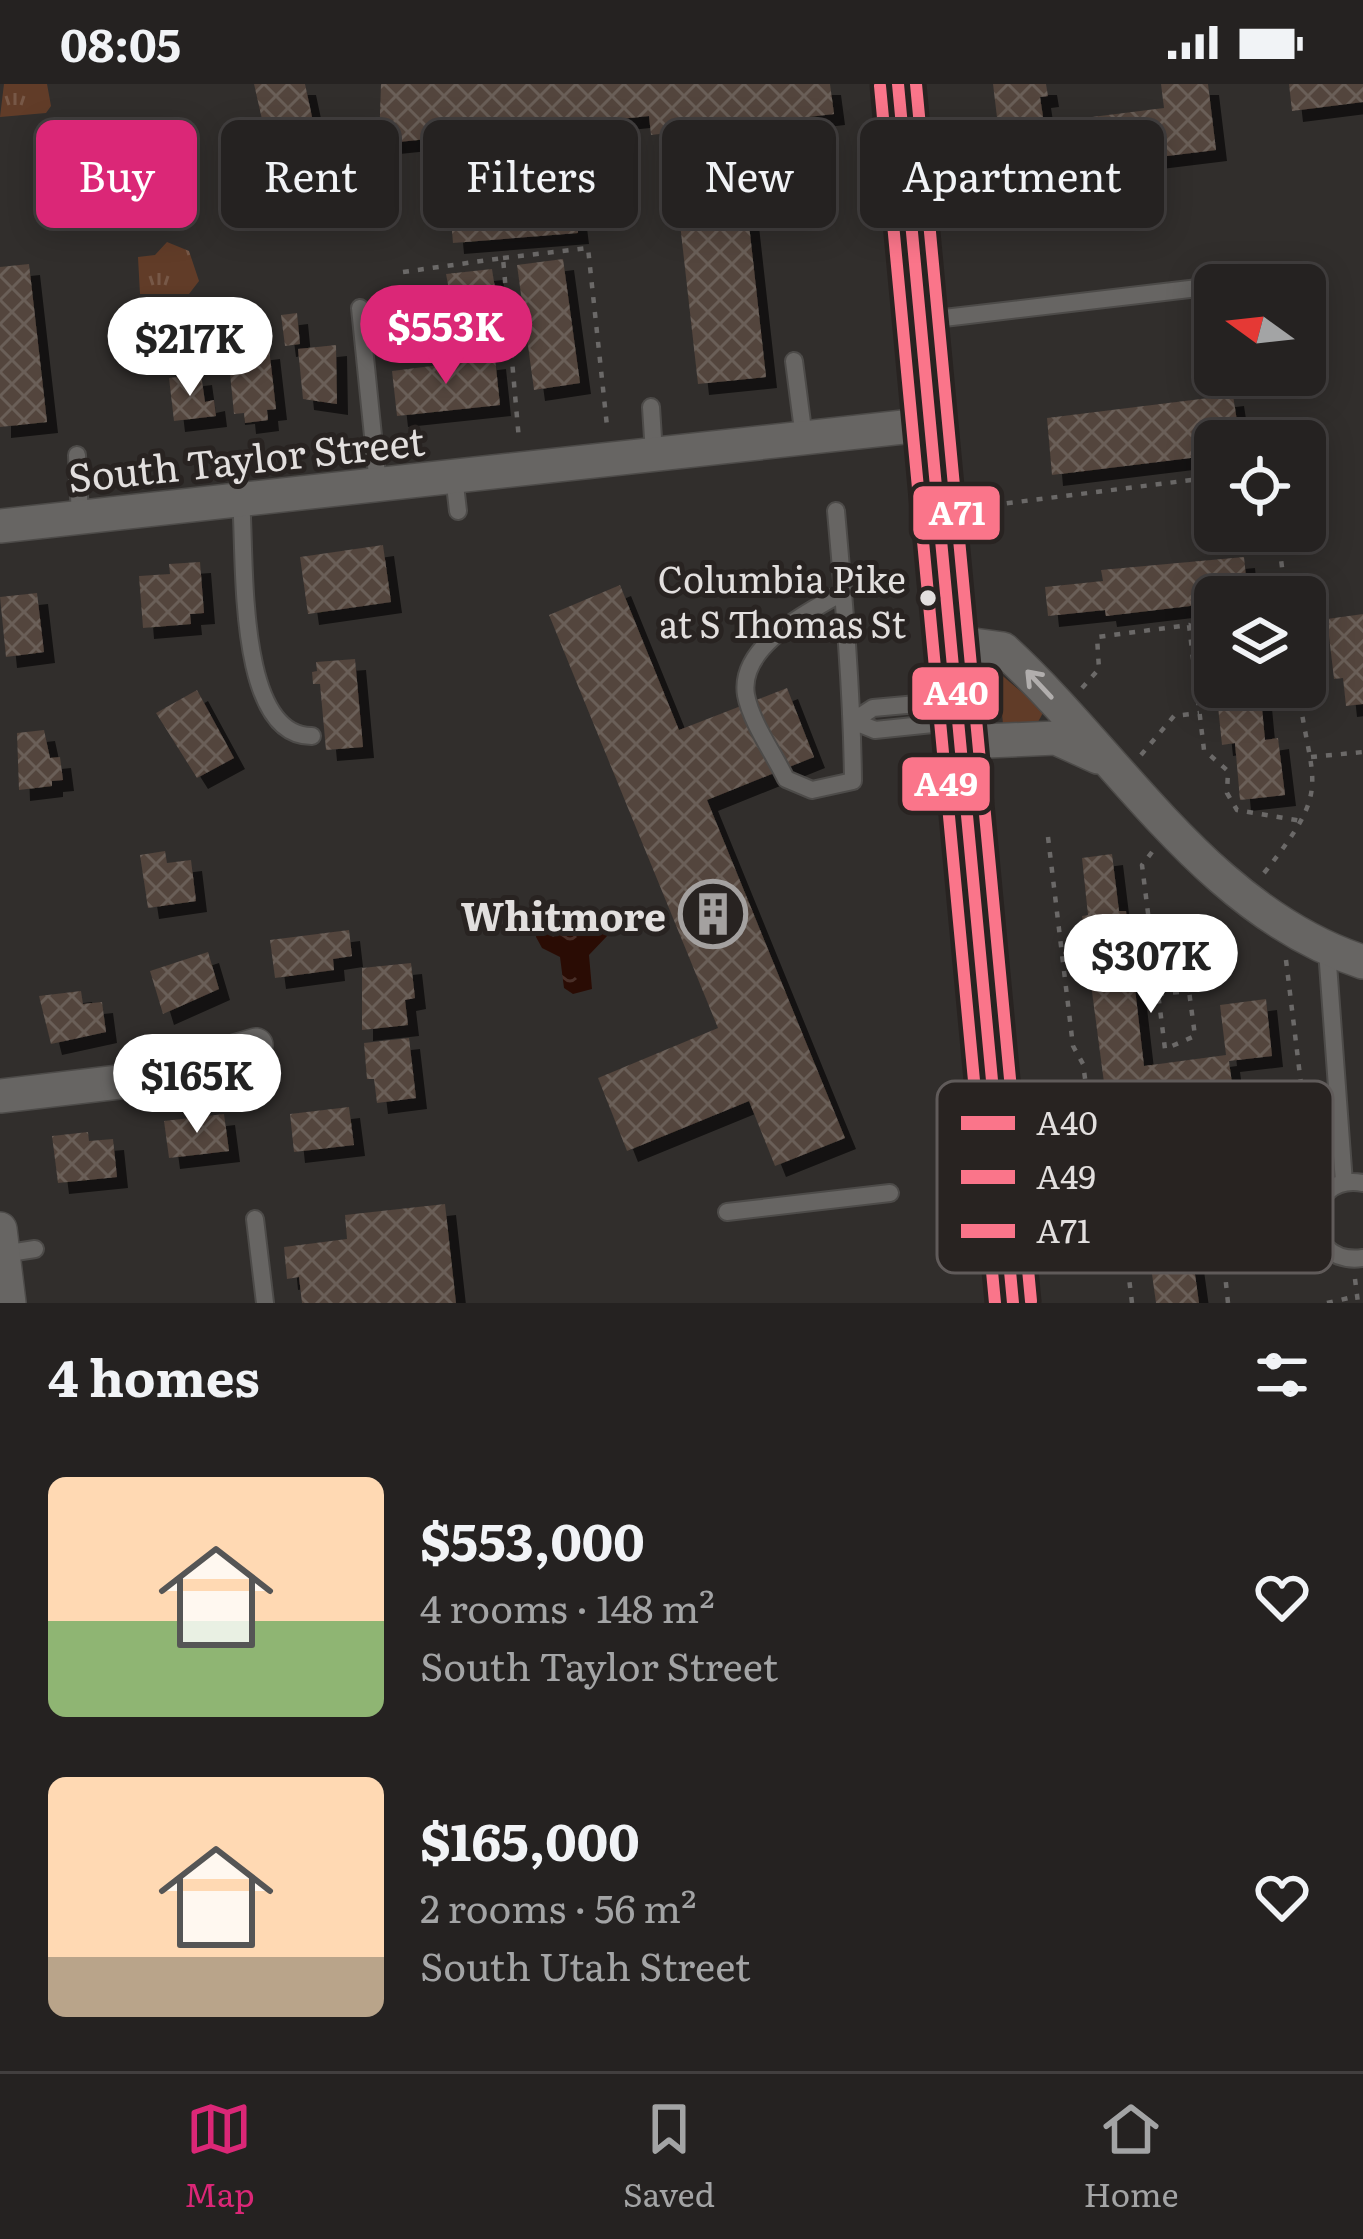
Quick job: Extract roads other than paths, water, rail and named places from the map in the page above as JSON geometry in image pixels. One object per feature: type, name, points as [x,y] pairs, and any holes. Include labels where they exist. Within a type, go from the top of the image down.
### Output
[{"type":"main road","points":[[898,84],[993,1081]]},
{"type":"main road","points":[[1010,1273],[1013,1303]]},
{"type":"street","name":"South Taylor Street","points":[[0,526],[931,424]]},
{"type":"street","points":[[952,642],[1003,649],[1229,885],[1327,950],[1363,962]]},
{"type":"street","points":[[961,721],[1056,738],[1105,760]]},
{"type":"street","points":[[0,1096],[136,1080],[256,1045]]},
{"type":"street","points":[[9,1303],[13,1244]]},
{"type":"lane","points":[[921,321],[1194,288]]},
{"type":"lane","points":[[360,308],[378,485]]},
{"type":"lane","points":[[794,362],[804,438]]},
{"type":"lane","points":[[651,406],[654,454]]},
{"type":"lane","points":[[77,455],[80,517]]},
{"type":"lane","points":[[454,476],[458,511]]},
{"type":"lane","points":[[241,500],[260,693],[282,728],[312,736]]},
{"type":"lane","points":[[836,512],[843,592],[853,721],[853,781],[812,790],[786,779],[746,694],[752,661],[794,622],[843,592]]},
{"type":"lane","points":[[853,721],[873,708],[961,721]]},
{"type":"lane","points":[[1327,950],[1353,1183]]},
{"type":"lane","points":[[727,1212],[890,1193]]},
{"type":"lane","points":[[255,1219],[265,1303]]},
{"type":"water","points":[[593,909],[607,921],[609,934],[589,955],[592,989],[573,994],[564,988],[560,957],[542,948],[536,937],[538,925],[557,915],[573,921]]},
{"type":"place","name":"Columbia Pike at S Thomas St","points":[[928,598]]},
{"type":"place","name":"Whitmore","points":[[713,914]]}]
